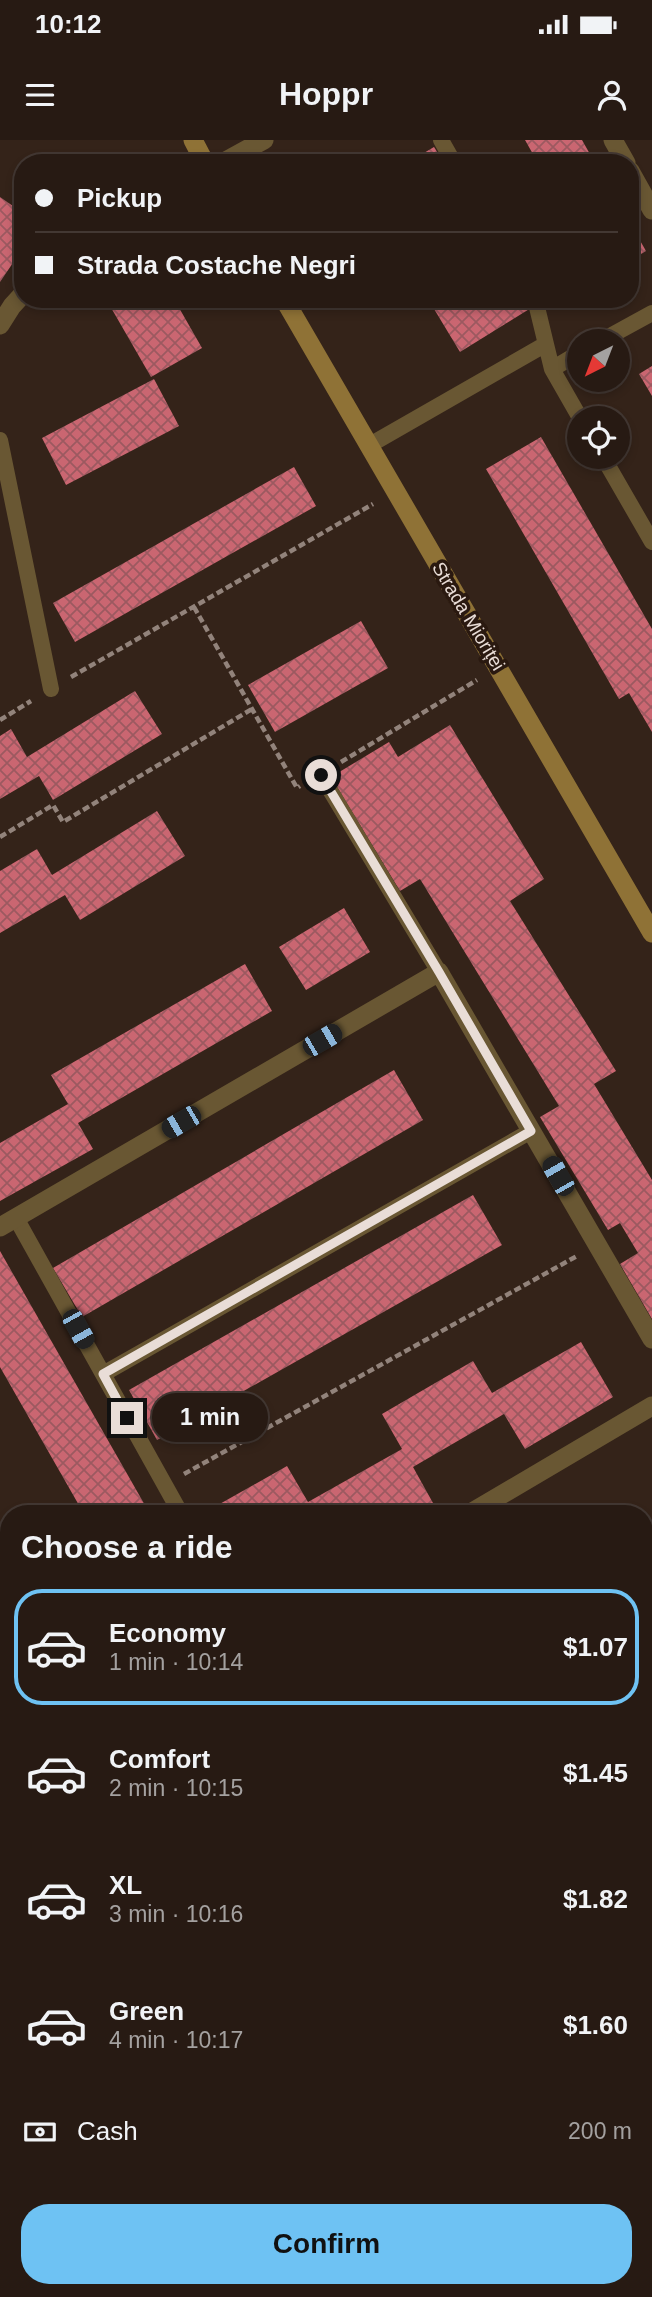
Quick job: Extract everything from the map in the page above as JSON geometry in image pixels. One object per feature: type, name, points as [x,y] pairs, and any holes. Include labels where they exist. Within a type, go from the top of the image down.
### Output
[{"type":"main road","name":"Strada Mioriței","points":[[289,308],[652,933]]},
{"type":"street","points":[[238,154],[264,140]]},
{"type":"street","points":[[639,186],[652,210]]},
{"type":"street","points":[[0,325],[14,304]]},
{"type":"street","points":[[8,1222],[439,972],[652,1339]]},
{"type":"street","points":[[484,1505],[652,1406]]},
{"type":"lane","points":[[537,308],[552,369],[573,406]]},
{"type":"lane","points":[[623,329],[652,313]]},
{"type":"lane","points":[[368,446],[546,344]]},
{"type":"lane","points":[[552,369],[567,360]]},
{"type":"lane","points":[[0,440],[51,689]]},
{"type":"lane","points":[[610,469],[652,542]]},
{"type":"lane","points":[[321,775],[439,972]]},
{"type":"lane","points":[[103,1374],[531,1131]]},
{"type":"lane","points":[[8,1222],[103,1374],[176,1505]]},
{"type":"path","points":[[0,720],[396,492]]},
{"type":"path","points":[[194,607],[297,788],[499,666]]},
{"type":"path","points":[[0,837],[53,805],[63,822],[252,709]]},
{"type":"path","points":[[164,1484],[597,1244]]},
{"type":"building","points":[[525,140],[582,140],[590,154],[533,154]]},
{"type":"building","points":[[434,147],[438,154],[422,154]]},
{"type":"building","points":[[0,197],[14,207],[14,261],[0,282]]},
{"type":"building","points":[[639,239],[646,251],[639,255]]},
{"type":"building","points":[[111,308],[179,308],[202,348],[151,377]]},
{"type":"building","points":[[433,308],[531,308],[460,352]]},
{"type":"building","points":[[652,366],[652,396],[639,374]]},
{"type":"building","points":[[154,379],[179,426],[66,485],[42,438]]},
{"type":"building","points":[[541,437],[652,629],[652,732],[629,693],[619,699],[486,469]]},
{"type":"building","points":[[294,467],[316,506],[75,642],[53,603]]},
{"type":"building","points":[[361,621],[388,668],[275,732],[248,685]]},
{"type":"building","points":[[135,691],[162,734],[53,800],[39,776],[0,799],[0,736],[11,729],[27,757]]},
{"type":"building","points":[[450,725],[544,879],[510,901],[616,1071],[594,1084],[652,1180],[652,1319],[620,1264],[638,1253],[620,1223],[608,1230],[540,1117],[559,1106],[420,879],[400,891],[331,777],[389,742],[398,757]]},
{"type":"building","points":[[157,811],[185,856],[80,920],[65,895],[0,933],[0,871],[37,849],[52,875]]},
{"type":"building","points":[[344,908],[370,952],[306,990],[279,947]]},
{"type":"building","points":[[245,964],[272,1011],[78,1123],[93,1149],[0,1201],[0,1143],[68,1104],[51,1075]]},
{"type":"building","points":[[394,1070],[423,1120],[82,1317],[53,1268]]},
{"type":"building","points":[[473,1195],[502,1245],[157,1440],[129,1390]]},
{"type":"building","points":[[0,1251],[145,1505],[79,1505],[0,1367]]},
{"type":"building","points":[[581,1342],[613,1397],[525,1449],[504,1414],[413,1467],[433,1503],[429,1505],[218,1505],[287,1466],[308,1502],[402,1449],[382,1414],[473,1361],[492,1393]]},
{"type":"route","points":[[127,1418],[103,1374],[531,1131],[321,775]]}]
